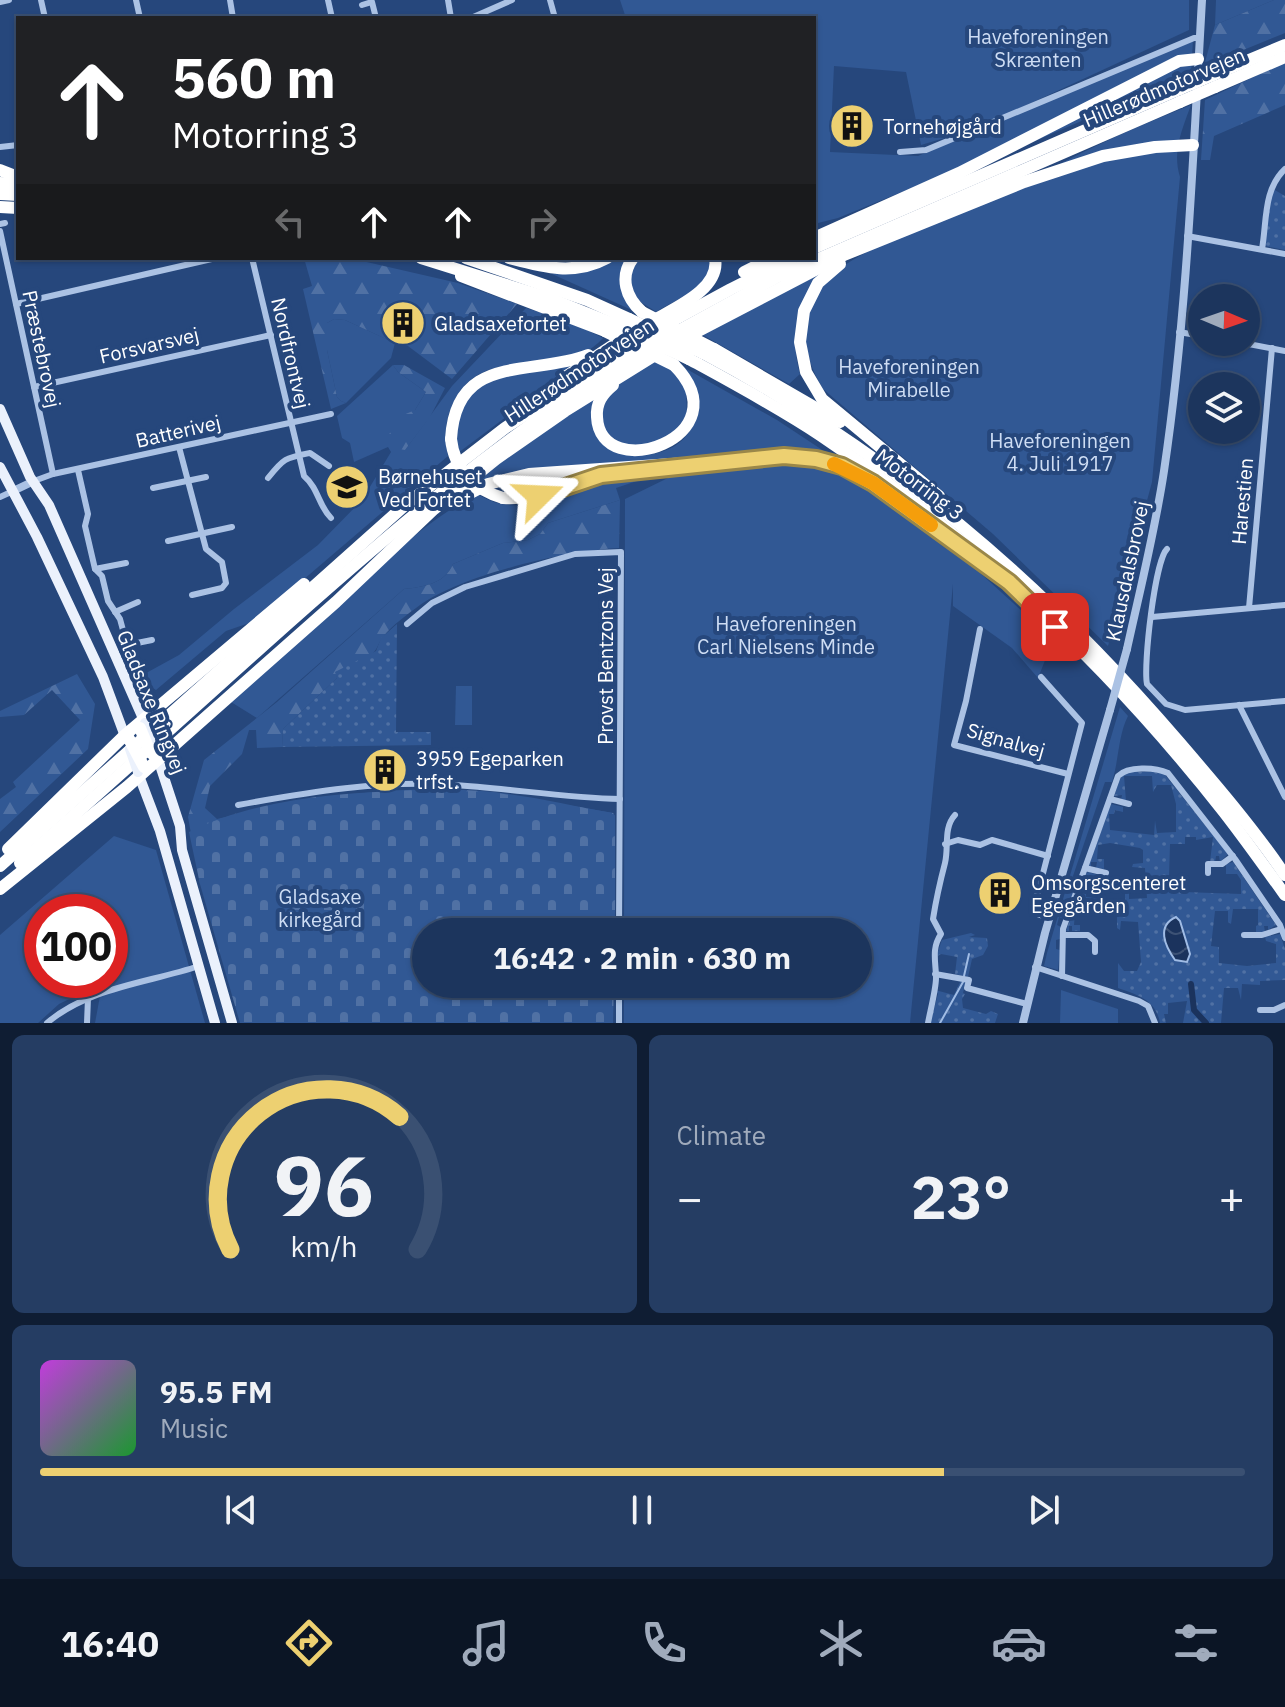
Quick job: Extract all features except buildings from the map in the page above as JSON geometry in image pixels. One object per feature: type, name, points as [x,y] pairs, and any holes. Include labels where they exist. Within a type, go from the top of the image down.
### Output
[{"type":"highway","name":"Hillerødmotorvejen","points":[[816,260],[1067,150],[1285,45]]},
{"type":"highway","name":"Hillerødmotorvejen","points":[[1214,81],[1285,57]]},
{"type":"highway","points":[[959,173],[1179,61],[1198,59]]},
{"type":"highway","name":"Hillerødmotorvejen","points":[[816,247],[1084,131],[1180,96]]},
{"type":"highway","points":[[816,237],[959,173],[1059,135],[1084,131]]},
{"type":"highway","points":[[0,889],[142,771],[336,602],[434,509],[496,459],[578,402],[787,283],[972,202],[1066,166],[1103,156],[1155,147],[1193,145]]},
{"type":"highway","points":[[972,202],[989,191],[1048,165],[1067,150]]},
{"type":"highway","points":[[816,227],[862,215]]},
{"type":"highway","points":[[864,248],[818,283],[804,311],[800,342],[806,372],[822,399],[942,498],[976,536]]},
{"type":"highway","points":[[424,260],[610,328],[674,365],[691,391],[692,410],[687,426],[665,445],[637,451],[621,448],[607,440],[600,431],[597,417],[599,400],[633,368]]},
{"type":"highway","name":"Motorring 3","points":[[472,260],[587,300],[708,351],[882,462],[976,536],[1089,641],[1234,805],[1285,875]]},
{"type":"highway","points":[[504,260],[551,279],[587,300]]},
{"type":"highway","points":[[517,260],[567,270],[602,260]]},
{"type":"highway","points":[[632,260],[627,269],[626,287],[632,302],[642,312],[708,351],[808,402],[887,452]]},
{"type":"highway","points":[[684,302],[712,279],[716,270],[715,260]]},
{"type":"highway","points":[[505,428],[551,387],[603,350],[684,302],[768,260]]},
{"type":"highway","name":"Hillerødmotorvejen","points":[[0,866],[404,506],[505,428],[626,348],[789,260]]},
{"type":"highway","name":"Hillerødmotorvejen","points":[[0,881],[454,480],[599,378],[695,321],[816,260]]},
{"type":"highway","name":"Motorring 3","points":[[610,328],[689,359],[757,396],[867,468],[941,523],[1009,582],[1144,718],[1223,811],[1285,895]]},
{"type":"highway","points":[[603,350],[565,363],[512,369],[484,377],[461,401],[452,425],[454,455],[465,475],[481,489],[503,498],[522,499],[601,475],[698,463]]},
{"type":"highway","points":[[417,527],[469,493],[508,478],[553,471],[784,456],[816,459],[842,466],[873,483],[1009,582]]},
{"type":"highway","points":[[0,856],[141,724],[376,523],[404,506]]},
{"type":"highway","points":[[240,666],[273,647],[360,579]]},
{"type":"highway","points":[[141,724],[150,752],[157,757]]},
{"type":"highway","points":[[126,737],[142,771]]},
{"type":"main road","name":"Gladsaxe Ringvej","points":[[0,409],[54,517],[141,724]]},
{"type":"main road","name":"Gladsaxe Ringvej","points":[[0,467],[103,677],[126,737]]},
{"type":"main road","name":"Gladsaxe Ringvej","points":[[157,757],[180,826],[182,850],[232,1023]]},
{"type":"main road","name":"Gladsaxe Ringvej","points":[[142,771],[215,1023]]},
{"type":"street","points":[[0,2],[9,0]]},
{"type":"street","points":[[476,16],[512,0]]},
{"type":"street","name":"Klausdalsbrovej","points":[[1023,1023],[1035,967],[1127,649],[1164,474],[1187,236],[1202,0]]},
{"type":"street","points":[[362,5],[372,2],[376,16]]},
{"type":"street","points":[[900,152],[926,150],[1200,38]]},
{"type":"street","points":[[1262,249],[1269,195],[1277,177],[1285,169]]},
{"type":"street","name":"Præstebrovej","points":[[0,231],[53,474]]},
{"type":"street","points":[[1187,236],[1285,254]]},
{"type":"street","points":[[16,304],[207,260]]},
{"type":"street","name":"Nordfrontvej","points":[[252,260],[304,476],[317,489],[321,506],[331,518]]},
{"type":"street","points":[[1179,332],[1188,334]]},
{"type":"street","name":"Forsvarsvej","points":[[34,387],[271,335]]},
{"type":"street","points":[[1260,346],[1285,351]]},
{"type":"street","name":"Harestien","points":[[1249,608],[1272,348]]},
{"type":"street","name":"Batterivej","points":[[34,481],[53,474],[331,414]]},
{"type":"street","points":[[179,447],[206,549],[222,562],[226,583],[222,588],[192,595]]},
{"type":"street","points":[[268,478],[282,460],[299,455],[310,453],[329,466]]},
{"type":"street","points":[[78,470],[88,514],[85,526],[95,569],[102,576],[108,601],[120,619],[127,645],[152,640]]},
{"type":"street","points":[[153,488],[206,477]]},
{"type":"street","points":[[0,497],[34,481]]},
{"type":"street","points":[[168,541],[232,527]]},
{"type":"street","points":[[1167,549],[1159,562],[1147,684],[1166,704],[1185,710],[1285,701]]},
{"type":"street","name":"Provst Bentzons Vej","points":[[407,624],[432,603],[465,587],[575,554],[621,552],[619,918]]},
{"type":"street","points":[[95,569],[126,563]]},
{"type":"street","points":[[115,612],[138,602]]},
{"type":"street","points":[[1152,617],[1285,605]]},
{"type":"street","name":"Signalvej","points":[[980,629],[954,745],[1068,774]]},
{"type":"street","name":"Signalvej","points":[[1041,677],[1082,723],[1034,908],[1037,914],[1049,918]]},
{"type":"street","points":[[1239,705],[1285,797]]},
{"type":"street","points":[[1062,976],[1063,935],[1118,776],[1127,769],[1159,769],[1168,773],[1233,856],[1285,938]]},
{"type":"street","points":[[238,805],[341,788],[433,784],[620,799]]},
{"type":"street","points":[[1110,799],[1129,804]]},
{"type":"street","points":[[928,1023],[935,974],[934,952],[941,934],[933,919],[939,876],[945,862],[945,844],[951,818],[955,815]]},
{"type":"street","points":[[945,844],[958,840],[980,845],[992,840],[1048,856]]},
{"type":"street","points":[[1208,873],[1208,864],[1222,864],[1233,856]]},
{"type":"street","points":[[1085,868],[1106,873]]},
{"type":"street","points":[[1244,935],[1262,935],[1281,929]]},
{"type":"street","points":[[1063,935],[1088,935],[1095,941],[1095,952]]},
{"type":"street","points":[[128,986],[199,966]]},
{"type":"street","points":[[1035,967],[1139,1001],[1148,1006],[1155,1023]]},
{"type":"street","points":[[935,974],[966,979],[967,988],[1027,1004]]},
{"type":"street","points":[[47,1023],[60,1012],[88,998],[87,1023]]},
{"type":"street","points":[[619,998],[619,1023]]},
{"type":"street","points":[[1260,1010],[1274,1010],[1285,1005]]},
{"type":"green space","name":"Haveforeningen Skrænten","points":[[620,0],[1189,0],[1189,30],[975,129],[921,145],[906,72],[834,66],[830,152],[918,156],[1193,40],[1191,74],[1021,147],[838,218],[816,224],[816,16],[625,16]]},
{"type":"green space","points":[[1216,0],[1274,0],[1215,25]]},
{"type":"green space","points":[[1274,0],[1285,0],[1285,33],[1204,66],[1215,25]]},
{"type":"green space","points":[[1285,62],[1285,105],[1214,136],[1210,160],[1201,160],[1205,100]]},
{"type":"green space","name":"Haveforeningen 4. Juli 1917","points":[[1191,105],[1181,132],[1177,158],[1180,177],[1152,482],[1108,646],[993,534],[823,389],[807,352],[805,325],[812,299],[820,287],[854,259],[900,236],[993,199],[1083,152]]},
{"type":"green space","points":[[1273,189],[1285,196],[1285,250],[1265,246]]},
{"type":"green space","points":[[305,260],[358,260],[458,283],[517,304],[452,379],[408,346],[345,320],[334,319],[327,323],[327,350],[337,397],[346,403],[331,409],[303,289],[312,286]]},
{"type":"green space","points":[[615,260],[630,260],[634,311],[552,274],[589,269]]},
{"type":"green space","points":[[638,260],[710,260],[707,276],[701,284],[656,312],[638,300],[632,291],[634,266]]},
{"type":"green space","points":[[822,273],[807,296],[798,320],[796,346],[800,374],[789,384],[701,334]]},
{"type":"green space","points":[[526,308],[568,321],[603,338],[587,351],[568,358],[505,366],[485,371],[468,382],[454,401],[447,421],[448,456],[255,621],[226,631],[156,690],[137,678],[179,655],[318,545],[362,500],[391,452],[388,447],[354,462],[350,443],[342,438],[337,416],[393,365],[426,392],[415,410],[405,450],[452,386]]},
{"type":"green space","points":[[334,319],[345,320],[395,343],[391,358],[346,403],[337,397],[327,350],[327,323]]},
{"type":"green space","points":[[654,361],[683,381],[687,416],[666,441],[629,447],[605,434],[603,407],[613,389]]},
{"type":"green space","points":[[578,363],[458,453],[454,435],[463,398],[481,380]]},
{"type":"green space","points":[[393,365],[404,365],[445,388],[430,417],[405,450],[388,447],[386,439],[401,416],[415,410],[426,392]]},
{"type":"green space","points":[[683,367],[777,420],[845,465],[789,452],[480,484],[474,480],[598,394],[594,417],[628,454],[653,454],[668,449],[689,432],[694,420],[695,394]]},
{"type":"green space","name":"Haveforeningen Carl Nielsens Minde","points":[[767,464],[812,465],[846,474],[957,552],[1058,644],[1046,658],[1038,678],[1012,648],[953,606],[953,584],[910,1023],[624,1023],[624,998],[872,998],[872,918],[624,918],[625,499],[672,476]]},
{"type":"green space","points":[[646,478],[616,488],[620,500],[548,523],[540,534],[528,540],[503,543],[453,564],[445,576],[433,583],[404,589],[257,718],[231,702],[408,541],[477,494],[504,505],[528,504],[594,483]]},
{"type":"green space","points":[[620,500],[619,548],[544,559],[488,574],[462,583],[420,605],[391,628],[370,656],[336,672],[337,678],[283,729],[282,747],[257,748],[256,730],[249,730],[242,754],[210,786],[205,808],[217,819],[353,794],[422,789],[492,792],[613,813],[615,918],[494,918],[200,884],[188,817],[204,760],[277,702],[404,589],[433,583],[445,576],[453,564],[503,543],[528,540],[540,534],[548,523]]},
{"type":"green space","points":[[397,624],[396,732],[431,732],[431,745],[282,747],[283,729],[337,678],[335,672],[376,651],[381,638]]},
{"type":"green space","points":[[77,674],[95,704],[88,749],[0,832],[0,799],[16,787],[13,782],[80,720],[52,690],[24,715],[0,717],[0,711]]},
{"type":"green space","points":[[456,686],[472,686],[472,725],[455,725]]},
{"type":"green space","points":[[1120,707],[1128,716],[1112,782],[1105,782],[1073,876],[1078,878],[1064,919],[1059,917],[1057,925],[1061,927],[1060,939],[1056,940],[1056,949],[1060,950],[1058,970],[1044,966],[1047,953]]},
{"type":"green space","points":[[1128,772],[1159,772],[1165,775],[1228,854],[1220,862],[1219,856],[1216,856],[1215,862],[1210,862],[1213,837],[1196,840],[1196,837],[1185,837],[1185,844],[1170,844],[1169,877],[1183,880],[1183,892],[1241,894],[1241,880],[1237,874],[1226,874],[1226,864],[1233,862],[1276,925],[1268,930],[1268,926],[1264,926],[1265,932],[1256,932],[1258,909],[1233,909],[1231,924],[1228,922],[1228,911],[1215,911],[1211,946],[1219,947],[1219,963],[1247,966],[1276,963],[1276,944],[1266,941],[1265,937],[1280,934],[1285,949],[1285,980],[1260,981],[1260,985],[1242,984],[1241,1000],[1238,988],[1224,988],[1221,1023],[1183,1023],[1187,1001],[1168,1003],[1168,1014],[1164,1014],[1166,1023],[1160,1023],[1150,1004],[1118,988],[1118,963],[1124,971],[1137,971],[1141,962],[1138,922],[1121,921],[1120,930],[1117,928],[1117,913],[1075,910],[1074,925],[1080,925],[1080,931],[1072,931],[1072,926],[1069,926],[1069,931],[1066,931],[1086,873],[1098,878],[1086,882],[1086,897],[1125,901],[1125,886],[1129,888],[1129,899],[1147,898],[1145,868],[1132,867],[1133,864],[1143,863],[1143,850],[1140,848],[1110,843],[1098,845],[1097,859],[1104,859],[1104,869],[1096,868],[1097,862],[1091,862],[1091,868],[1089,865],[1111,804],[1123,807],[1123,812],[1115,810],[1114,814],[1109,814],[1110,830],[1154,835],[1155,821],[1157,833],[1176,832],[1176,804],[1171,785],[1157,785],[1153,792],[1152,776],[1124,776],[1126,801],[1121,800],[1122,795],[1114,796],[1121,776]]},
{"type":"green space","name":"Gladsaxe kirkegård","points":[[416,790],[492,792],[613,813],[615,918],[412,918],[412,998],[614,998],[613,1023],[240,1023],[200,884],[189,832],[271,805],[358,793]]},
{"type":"green space","points":[[114,836],[156,850],[205,1023],[95,1023],[100,998],[128,998],[128,894],[47,894]]},
{"type":"green space","points":[[24,914],[24,998],[71,998],[59,1004],[38,1023],[0,1023],[0,935]]},
{"type":"green space","points":[[971,933],[975,935],[969,937],[987,938],[988,946],[983,955],[972,959],[968,977],[955,974],[957,957],[941,954],[936,957],[942,940]]},
{"type":"green space","points":[[961,980],[966,981],[963,1008],[998,1014],[995,1023],[930,1023],[938,994],[935,990],[954,995]]},
{"type":"green space","points":[[1061,990],[1118,1009],[1118,1023],[1060,1023]]},
{"type":"water","points":[[1176,917],[1190,954],[1187,962],[1175,960],[1164,937],[1166,926]]},
{"type":"waterway","points":[[964,976],[969,954]]},
{"type":"waterway","points":[[940,1023],[963,982]]},
{"type":"waterway","points":[[1191,984],[1194,1010],[1206,1023]]},
{"type":"slow traffic","points":[[834,464],[873,483],[931,525]]},
{"type":"place","name":"Tornehøjgård","points":[[852,126]]},
{"type":"place","name":"Gladsaxefortet","points":[[403,323]]},
{"type":"place","name":"Børnehuset Ved Fortet","points":[[347,487]]},
{"type":"place","name":"3959 Egeparken trfst.","points":[[385,770]]},
{"type":"place","name":"Omsorgscenteret Egegården","points":[[1000,893]]},
{"type":"route","points":[[539,496],[601,475],[784,456],[816,459],[842,466],[873,483],[1009,582],[1055,627]]},
{"type":"park label","name":"Haveforeningen Mirabelle","points":[[909,378]]}]
